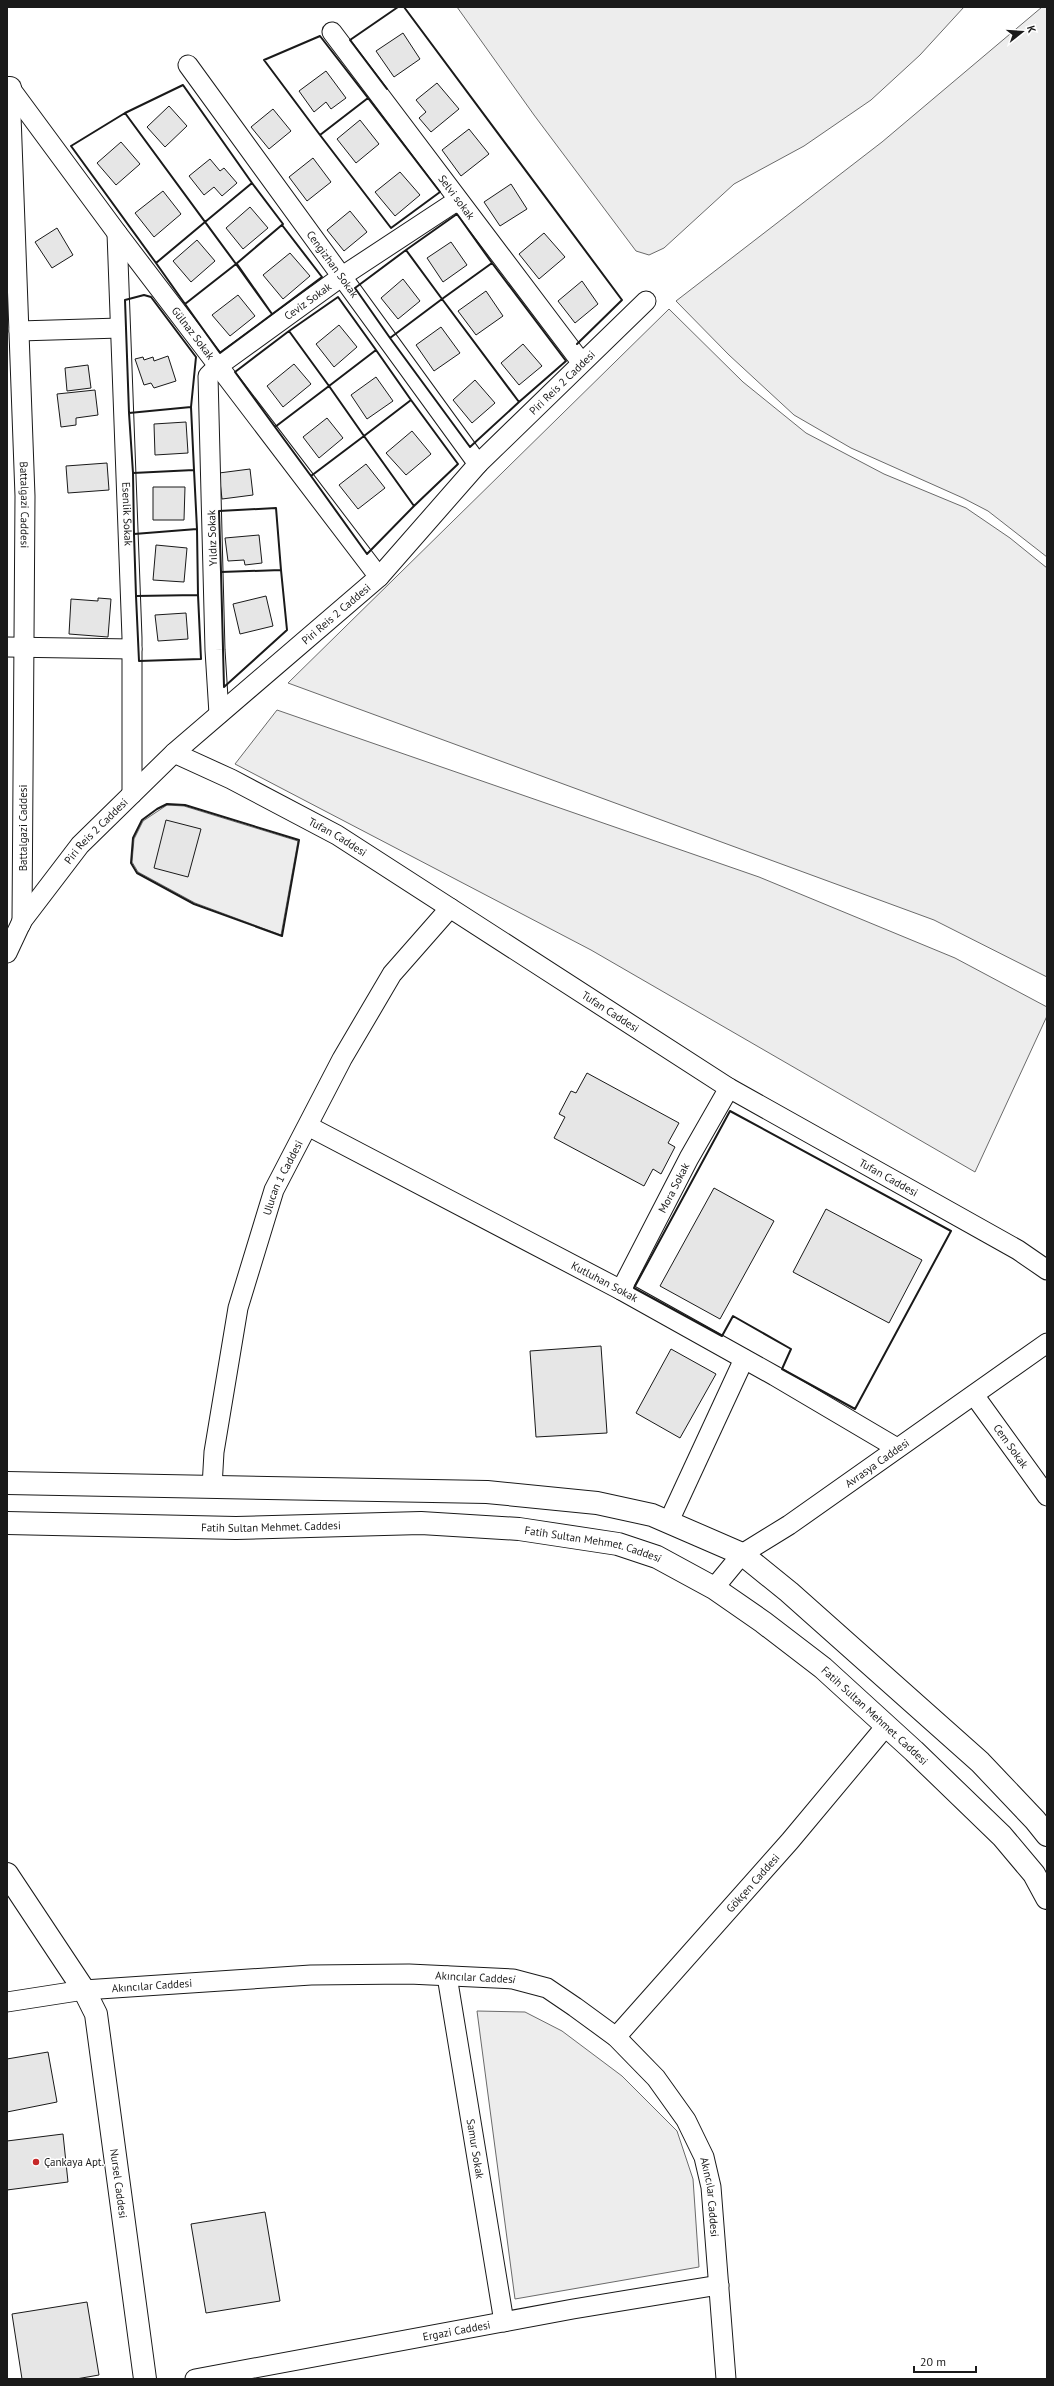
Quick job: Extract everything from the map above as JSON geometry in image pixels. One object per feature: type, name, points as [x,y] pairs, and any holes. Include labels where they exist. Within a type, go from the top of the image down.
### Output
[{"type":"street","name":"Selvi sokak","points":[[332,32],[581,362]]},
{"type":"street","name":"Cengizhan Sokak","points":[[188,65],[478,464]]},
{"type":"street","name":"Gülnaz Sokak","points":[[8,88],[379,577]]},
{"type":"street","name":"Battalgazi Caddesi","points":[[8,88],[19,331],[15,416],[25,496],[15,646],[22,921]]},
{"type":"street","name":"Ceviz Sokak","points":[[218,366],[341,277],[458,200]]},
{"type":"street","name":"Esenlik Sokak","points":[[117,233],[132,649],[132,794]]},
{"type":"street","name":"Piri Reis 2 Caddesi","points":[[7,941],[80,845],[174,753],[379,577],[478,464],[581,362],[646,301]]},
{"type":"street","points":[[19,331],[120,328]]},
{"type":"street","name":"Yıldız Sokak","points":[[218,366],[208,376],[215,650],[219,714]]},
{"type":"street","points":[[15,646],[132,649]]},
{"type":"street","name":"Tufan Caddesi","points":[[174,753],[231,779],[337,835],[729,1088],[1018,1250],[1047,1270]]},
{"type":"street","name":"Ulucan 1 Caddesi","points":[[212,1488],[214,1452],[238,1308],[274,1190],[342,1059],[392,974],[450,908]]},
{"type":"street","name":"Piri Reis 2 Caddesi","points":[[7,953],[22,921]]},
{"type":"street","name":"Mora Sokak","points":[[621,1290],[689,1158],[729,1088]]},
{"type":"street","name":"Kutluhan Sokak","points":[[308,1126],[621,1290],[744,1359],[897,1448]]},
{"type":"street","name":"Avrasya Caddesi","points":[[714,1588],[742,1554],[789,1525],[1047,1343]]},
{"type":"street","points":[[669,1522],[744,1359]]},
{"type":"street","name":"Cem Sokak","points":[[974,1395],[1047,1498]]},
{"type":"street","points":[[7,1483],[487,1492],[597,1503],[652,1515],[742,1554],[789,1592],[980,1762],[1035,1820],[1047,1835]]},
{"type":"street","name":"Fatih Sultan Mehmet. Caddesi","points":[[7,1523],[236,1528],[421,1523],[519,1529],[618,1544],[657,1557],[714,1588],[764,1622],[823,1668],[1002,1836],[1034,1874],[1047,1898]]},
{"type":"street","name":"Gökçen Caddesi","points":[[616,2037],[790,1841],[886,1726]]},
{"type":"street","points":[[7,1874],[84,1990]]},
{"type":"street","name":"Akıncılar Caddesi","points":[[7,2002],[84,1990],[311,1975],[409,1974],[513,1979],[547,1988],[616,2037],[656,2078],[686,2120],[704,2157],[711,2187],[726,2379]]},
{"type":"street","name":"Samur Sokak","points":[[447,1976],[504,2322]]},
{"type":"street","name":"Nursel Caddesi","points":[[84,1990],[96,2014],[146,2379]]},
{"type":"street","name":"Ergazi Caddesi","points":[[195,2379],[504,2322],[719,2285]]},
{"type":"shaded area","points":[[457,7],[964,7],[920,55],[871,100],[804,146],[734,184],[664,248],[649,255],[636,251],[534,115]]},
{"type":"shaded area","points":[[1042,7],[1047,7],[1047,557],[988,511],[963,498],[851,448],[794,415],[729,355],[676,301],[882,142]]},
{"type":"shaded area","points":[[669,309],[743,382],[806,433],[884,474],[966,508],[1010,538],[1047,568],[1047,977],[934,920],[288,683]]},
{"type":"shaded area","points":[[277,710],[759,877],[955,958],[1047,1007],[1047,1016],[975,1172],[591,950],[235,764]]},
{"type":"shaded area","points":[[167,805],[184,806],[298,841],[281,935],[195,903],[138,872],[132,862],[134,839],[143,821]]},
{"type":"shaded area","points":[[477,2011],[525,2012],[562,2031],[622,2076],[677,2131],[693,2179],[699,2267],[515,2299]]},
{"type":"building","points":[[403,33],[420,59],[394,77],[376,51]]},
{"type":"building","points":[[326,71],[346,98],[331,109],[326,102],[314,112],[299,91]]},
{"type":"building","points":[[437,83],[459,109],[431,132],[419,118],[426,112],[416,100]]},
{"type":"building","points":[[169,106],[187,126],[165,147],[147,127]]},
{"type":"building","points":[[273,109],[291,131],[269,149],[251,127]]},
{"type":"building","points":[[360,120],[379,144],[356,163],[337,139]]},
{"type":"building","points":[[469,129],[489,154],[461,176],[442,150]]},
{"type":"building","points":[[121,142],[140,164],[116,185],[97,163]]},
{"type":"building","points":[[313,158],[331,182],[307,201],[289,177]]},
{"type":"building","points":[[210,159],[220,171],[224,168],[237,183],[222,196],[214,187],[204,195],[189,176]]},
{"type":"building","points":[[400,172],[420,195],[395,216],[375,192]]},
{"type":"building","points":[[511,184],[527,209],[500,226],[484,202]]},
{"type":"building","points":[[163,191],[181,214],[154,237],[135,213]]},
{"type":"building","points":[[250,207],[268,228],[243,249],[226,228]]},
{"type":"building","points":[[350,211],[367,232],[344,251],[327,230]]},
{"type":"building","points":[[57,228],[73,255],[52,268],[35,242]]},
{"type":"building","points":[[544,233],[565,257],[539,279],[519,254]]},
{"type":"building","points":[[197,240],[215,261],[191,282],[173,261]]},
{"type":"building","points":[[451,242],[467,265],[443,282],[427,258]]},
{"type":"building","points":[[290,253],[310,276],[283,299],[263,275]]},
{"type":"building","points":[[403,279],[420,301],[398,319],[381,298]]},
{"type":"building","points":[[582,281],[598,304],[575,323],[558,301]]},
{"type":"building","points":[[486,291],[503,316],[476,335],[458,311]]},
{"type":"building","points":[[238,295],[255,316],[230,336],[212,315]]},
{"type":"building","points":[[339,325],[357,347],[334,367],[316,344]]},
{"type":"building","points":[[441,327],[460,353],[434,371],[416,345]]},
{"type":"building","points":[[523,344],[542,366],[519,385],[501,363]]},
{"type":"building","points":[[168,356],[176,381],[154,388],[151,383],[144,385],[135,359],[143,357],[144,360],[153,357],[154,361]]},
{"type":"building","points":[[294,364],[311,384],[283,407],[267,386]]},
{"type":"building","points":[[88,365],[91,388],[67,391],[65,368]]},
{"type":"building","points":[[376,377],[393,401],[367,419],[351,395]]},
{"type":"building","points":[[475,380],[495,403],[472,423],[453,400]]},
{"type":"building","points":[[95,390],[98,415],[76,418],[76,425],[61,427],[57,394]]},
{"type":"building","points":[[327,418],[343,438],[319,458],[303,437]]},
{"type":"building","points":[[186,422],[188,453],[155,455],[154,424]]},
{"type":"building","points":[[412,431],[431,454],[406,475],[386,453]]},
{"type":"building","points":[[107,463],[109,490],[68,493],[66,466]]},
{"type":"building","points":[[366,464],[385,488],[358,509],[339,485]]},
{"type":"building","points":[[250,469],[253,495],[222,499],[219,473]]},
{"type":"building","points":[[153,487],[185,487],[184,520],[153,520]]},
{"type":"building","points":[[259,535],[262,563],[245,565],[244,560],[228,561],[225,538]]},
{"type":"building","points":[[156,545],[187,548],[184,582],[153,580]]},
{"type":"building","points":[[266,596],[273,626],[240,634],[233,604]]},
{"type":"building","points":[[98,598],[111,599],[108,637],[69,634],[71,599],[98,601]]},
{"type":"building","points":[[186,613],[188,639],[158,641],[155,615]]},
{"type":"building","points":[[166,820],[201,829],[188,877],[154,868]]},
{"type":"building","points":[[587,1073],[679,1123],[668,1143],[675,1147],[661,1174],[653,1169],[644,1186],[554,1138],[565,1117],[559,1114],[571,1091],[576,1093]]},
{"type":"building","points":[[714,1188],[774,1221],[720,1319],[660,1286]]},
{"type":"building","points":[[826,1209],[922,1260],[889,1323],[793,1272]]},
{"type":"building","points":[[601,1346],[607,1433],[536,1437],[530,1351]]},
{"type":"building","points":[[671,1349],[716,1374],[680,1438],[636,1413]]},
{"type":"building","points":[[48,2052],[57,2102],[7,2112],[7,2059]]},
{"type":"building","name":"Çankaya Apt.","points":[[63,2134],[68,2182],[7,2190],[7,2141]]},
{"type":"building","points":[[265,2212],[280,2301],[206,2313],[191,2224]]},
{"type":"building","points":[[87,2302],[99,2375],[76,2379],[22,2379],[12,2314]]},
{"type":"wall","points":[[387,89],[350,40],[398,7]]},
{"type":"wall","points":[[404,7],[622,300],[577,344]]},
{"type":"wall","points":[[320,36],[368,98],[320,135],[264,60],[320,36]]},
{"type":"wall","points":[[205,222],[252,183],[183,85],[125,113],[236,264],[283,224],[252,183],[205,222]]},
{"type":"wall","points":[[368,98],[440,192],[391,228],[320,135],[368,98]]},
{"type":"wall","points":[[125,113],[205,222],[156,263],[71,146],[125,113]]},
{"type":"wall","points":[[457,214],[492,263],[442,299],[406,250],[457,214]]},
{"type":"wall","points":[[205,222],[236,264],[185,304],[156,263],[205,222]]},
{"type":"wall","points":[[272,314],[236,264],[185,304],[220,353],[322,277],[282,225]]},
{"type":"wall","points":[[406,250],[442,299],[390,338],[355,288],[406,250]]},
{"type":"wall","points":[[492,263],[566,361],[519,402],[442,299],[492,263]]},
{"type":"wall","points":[[237,264],[272,314]]},
{"type":"wall","points":[[144,295],[151,297],[196,357],[191,407],[129,413],[125,300],[144,295]]},
{"type":"wall","points":[[338,297],[376,350],[329,386],[289,331],[338,297]]},
{"type":"wall","points":[[442,299],[519,402],[470,447],[390,338],[442,299]]},
{"type":"wall","points":[[289,331],[329,386],[275,427],[235,372],[289,331]]},
{"type":"wall","points":[[376,350],[411,400],[364,436],[329,386],[376,350]]},
{"type":"wall","points":[[329,386],[364,436],[311,476],[275,427],[329,386]]},
{"type":"wall","points":[[411,400],[458,464],[414,506],[364,436],[411,400]]},
{"type":"wall","points":[[191,407],[194,470],[133,473],[129,413],[191,407]]},
{"type":"wall","points":[[364,436],[414,506],[367,554],[311,476],[364,436]]},
{"type":"wall","points":[[194,470],[197,529],[134,534],[133,473],[194,470]]},
{"type":"wall","points":[[276,508],[281,570],[221,572],[219,511],[276,508]]},
{"type":"wall","points":[[197,529],[198,595],[136,596],[134,534],[197,529]]},
{"type":"wall","points":[[281,570],[287,630],[224,687],[221,572],[281,570]]},
{"type":"wall","points":[[198,595],[201,659],[139,661],[136,596],[198,595]]},
{"type":"wall","points":[[167,804],[185,805],[299,840],[282,936],[194,904],[137,873],[131,863],[133,838],[142,820],[167,804]]},
{"type":"wall","points":[[730,1111],[951,1231],[855,1409],[782,1369],[791,1349],[733,1316],[722,1336],[634,1288],[730,1111]]},
{"type":"place","name":"Çankaya Apt.","points":[[36,2162]]}]
